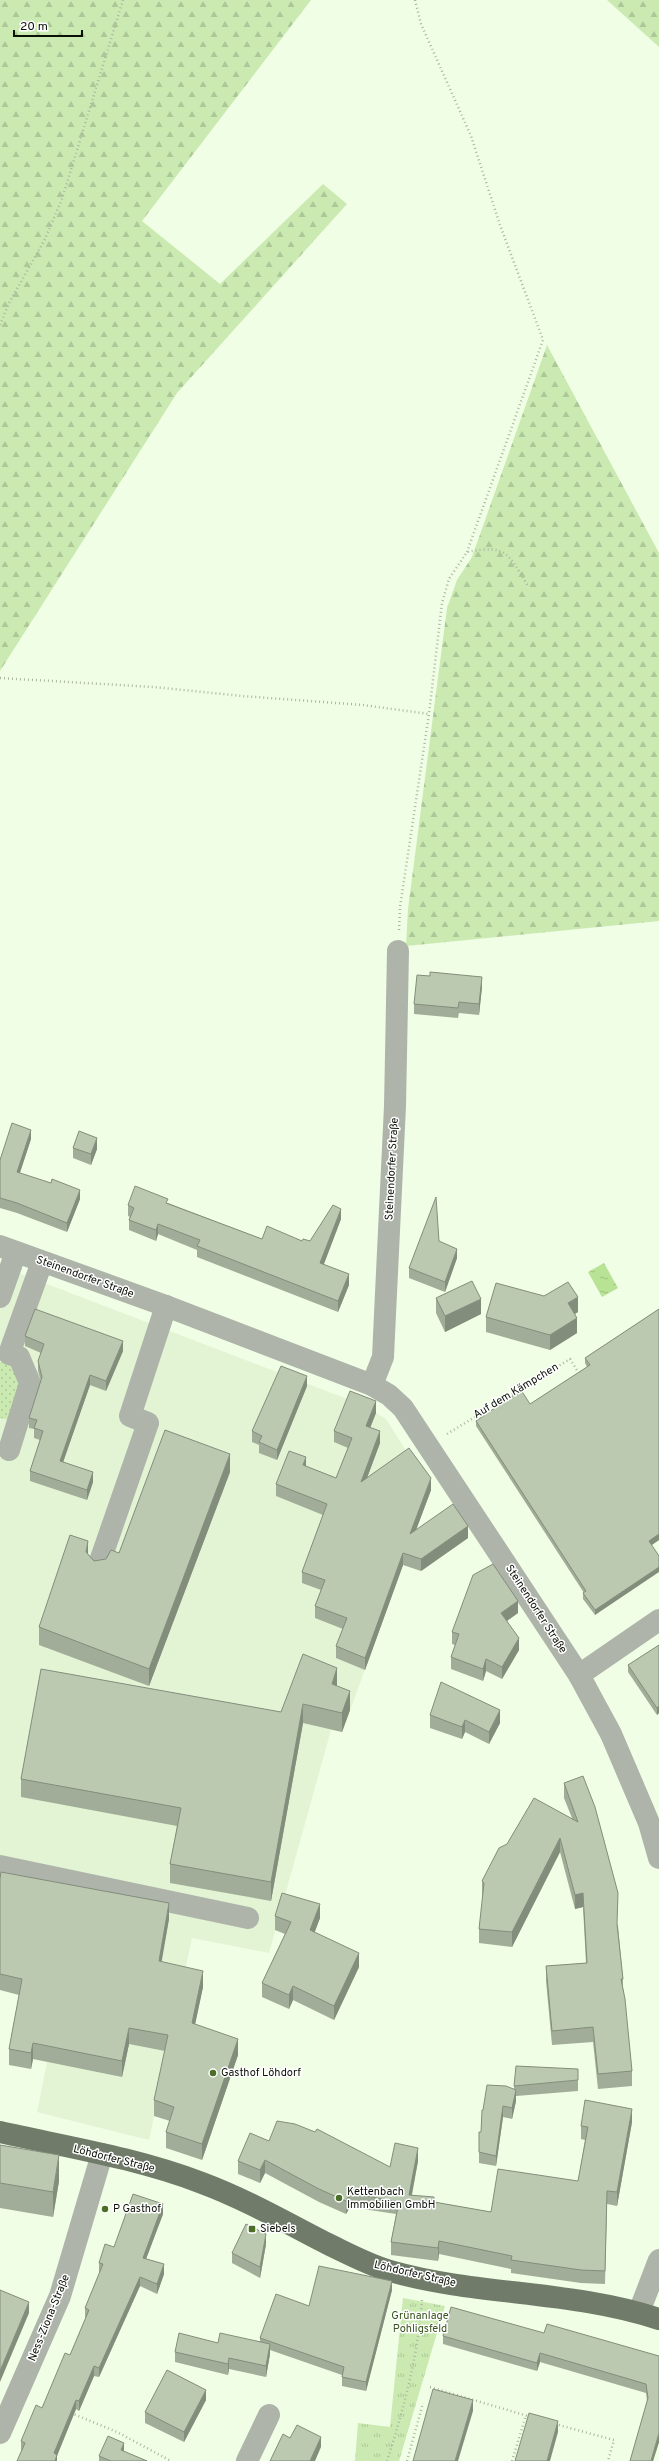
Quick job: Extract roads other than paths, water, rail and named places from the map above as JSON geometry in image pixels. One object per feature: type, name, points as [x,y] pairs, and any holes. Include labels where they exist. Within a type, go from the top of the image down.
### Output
[{"type":"main road","name":"Löhdorfer Straße","points":[[0,2132],[102,2154],[200,2182],[252,2205],[369,2264],[424,2278],[586,2302],[649,2315]]},
{"type":"street","name":"Steinendorfer Straße","points":[[372,1386],[383,1356],[395,1106],[398,951]]},
{"type":"street","name":"Steinendorfer Straße","points":[[8,1249],[166,1306],[372,1386],[389,1395],[403,1408],[429,1445],[579,1675],[611,1734],[654,1822],[659,1858]]},
{"type":"street","points":[[0,1297],[8,1249]]},
{"type":"street","points":[[9,1450],[30,1383],[20,1357],[9,1354],[42,1262]]},
{"type":"street","points":[[98,1567],[148,1423],[130,1416],[166,1306]]},
{"type":"street","points":[[579,1675],[659,1620]]},
{"type":"street","points":[[0,1866],[248,1918]]},
{"type":"street","name":"Ness-Ziona-Straße","points":[[0,2433],[60,2296],[102,2154]]},
{"type":"street","points":[[649,2315],[659,2260]]},
{"type":"street","points":[[247,2461],[270,2415]]},
{"type":"water","points":[[604,1263],[618,1288],[602,1297],[588,1272]]},
{"type":"place","name":"Gasthof Löhdorf","points":[[213,2073]]},
{"type":"place","name":"Kettenbach Immobilien GmbH","points":[[339,2198]]},
{"type":"place","name":"P Gasthof","points":[[105,2209]]},
{"type":"place","name":"Siebels","points":[[252,2229]]},
{"type":"park label","name":"Grünanlage Pohligsfeld","points":[[420,2322]]}]
